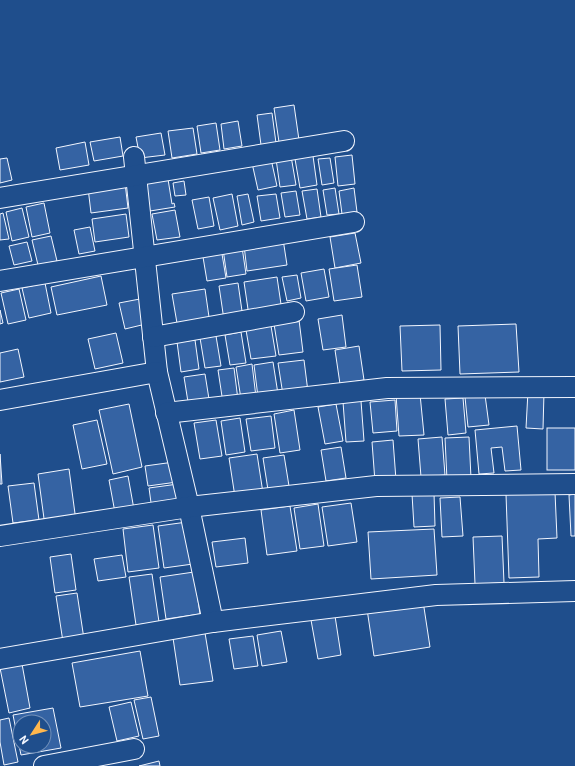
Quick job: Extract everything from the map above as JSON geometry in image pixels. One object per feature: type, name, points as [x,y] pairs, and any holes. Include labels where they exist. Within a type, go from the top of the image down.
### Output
[{"type":"street","points":[[0,198],[135,166],[344,141]]},
{"type":"street","points":[[135,166],[157,372],[189,507],[213,622]]},
{"type":"street","points":[[0,281],[354,222]]},
{"type":"street","points":[[153,337],[294,312]]},
{"type":"street","points":[[0,400],[157,372]]},
{"type":"street","points":[[166,413],[387,388],[575,387]]},
{"type":"street","points":[[0,536],[189,507],[376,486],[575,484]]},
{"type":"street","points":[[0,659],[213,622],[436,595],[575,591]]},
{"type":"street","points":[[44,766],[134,749]]},
{"type":"building","points":[[294,105],[299,140],[279,142],[274,108]]},
{"type":"building","points":[[272,113],[276,143],[261,145],[257,115]]},
{"type":"building","points":[[238,121],[242,146],[224,149],[221,124]]},
{"type":"building","points":[[216,123],[220,150],[201,153],[197,126]]},
{"type":"building","points":[[193,128],[197,154],[172,158],[168,131]]},
{"type":"building","points":[[161,133],[165,155],[140,158],[136,137]]},
{"type":"building","points":[[120,137],[123,156],[94,161],[90,142]]},
{"type":"building","points":[[85,142],[89,165],[60,170],[56,148]]},
{"type":"building","points":[[352,155],[355,184],[338,186],[335,157]]},
{"type":"building","points":[[291,156],[296,185],[280,187],[276,159]]},
{"type":"building","points":[[313,156],[317,185],[300,188],[295,159]]},
{"type":"building","points":[[7,158],[12,180],[0,183],[0,159]]},
{"type":"building","points":[[330,158],[334,183],[322,185],[318,159]]},
{"type":"building","points":[[271,159],[277,186],[258,190],[252,163]]},
{"type":"building","points":[[167,173],[172,204],[174,203],[175,207],[150,211],[144,176]]},
{"type":"building","points":[[184,181],[186,195],[175,196],[173,183]]},
{"type":"building","points":[[125,183],[128,208],[91,213],[88,188]]},
{"type":"building","points":[[335,188],[339,214],[327,215],[323,190]]},
{"type":"building","points":[[354,188],[357,212],[342,214],[339,191]]},
{"type":"building","points":[[317,189],[321,217],[307,219],[302,191]]},
{"type":"building","points":[[296,191],[300,215],[285,217],[281,193]]},
{"type":"building","points":[[232,194],[238,226],[220,230],[213,198]]},
{"type":"building","points":[[248,194],[254,222],[242,225],[237,196]]},
{"type":"building","points":[[276,194],[280,218],[261,221],[257,196]]},
{"type":"building","points":[[209,197],[214,226],[198,229],[192,200]]},
{"type":"building","points":[[44,203],[50,233],[32,237],[26,207]]},
{"type":"building","points":[[22,208],[29,237],[12,241],[6,212]]},
{"type":"building","points":[[175,210],[180,237],[157,240],[152,214]]},
{"type":"building","points":[[3,213],[9,239],[0,240],[0,214]]},
{"type":"building","points":[[126,214],[129,237],[95,242],[92,219]]},
{"type":"building","points":[[90,227],[95,251],[79,254],[74,230]]},
{"type":"building","points":[[355,233],[361,263],[335,268],[330,237]]},
{"type":"building","points":[[51,236],[57,261],[38,265],[32,240]]},
{"type":"building","points":[[283,239],[287,265],[247,271],[244,245]]},
{"type":"building","points":[[27,242],[32,261],[14,265],[9,246]]},
{"type":"building","points":[[242,247],[246,274],[227,277],[223,249]]},
{"type":"building","points":[[221,248],[226,278],[207,281],[202,251]]},
{"type":"building","points":[[357,265],[362,297],[334,301],[329,269]]},
{"type":"building","points":[[324,269],[329,297],[306,301],[301,273]]},
{"type":"building","points":[[297,275],[301,298],[287,301],[282,277]]},
{"type":"building","points":[[101,276],[107,305],[57,315],[51,287]]},
{"type":"building","points":[[277,277],[282,311],[249,316],[244,282]]},
{"type":"building","points":[[45,283],[51,313],[29,318],[22,288]]},
{"type":"building","points":[[238,283],[243,318],[224,320],[219,286]]},
{"type":"building","points":[[19,289],[26,320],[8,324],[1,293]]},
{"type":"building","points":[[205,289],[210,324],[178,329],[172,294]]},
{"type":"building","points":[[145,298],[150,323],[125,329],[119,303]]},
{"type":"building","points":[[0,310],[3,323],[0,324]]},
{"type":"building","points":[[342,315],[346,347],[323,350],[318,319]]},
{"type":"building","points":[[299,320],[303,352],[279,355],[274,324]]},
{"type":"building","points":[[516,324],[519,372],[460,374],[458,326]]},
{"type":"building","points":[[440,325],[441,370],[402,371],[400,326]]},
{"type":"building","points":[[271,326],[276,356],[251,359],[246,330]]},
{"type":"building","points":[[241,332],[246,363],[230,365],[225,335]]},
{"type":"building","points":[[116,333],[123,363],[95,369],[88,339]]},
{"type":"building","points":[[216,336],[221,366],[205,368],[200,338]]},
{"type":"building","points":[[195,340],[199,369],[181,372],[177,342]]},
{"type":"building","points":[[359,346],[364,380],[340,384],[335,350]]},
{"type":"building","points":[[18,349],[24,377],[0,382],[0,353]]},
{"type":"building","points":[[304,360],[308,392],[283,395],[278,363]]},
{"type":"building","points":[[273,362],[278,394],[258,397],[254,365]]},
{"type":"building","points":[[252,364],[256,397],[241,399],[236,367]]},
{"type":"building","points":[[234,368],[238,400],[223,403],[218,370]]},
{"type":"building","points":[[205,374],[209,399],[188,402],[184,377]]},
{"type":"building","points":[[528,391],[544,392],[543,429],[526,428]]},
{"type":"building","points":[[420,394],[424,435],[399,436],[396,395]]},
{"type":"building","points":[[485,395],[489,425],[468,427],[465,397]]},
{"type":"building","points":[[463,398],[466,433],[448,435],[445,399]]},
{"type":"building","points":[[395,400],[397,431],[373,433],[370,402]]},
{"type":"building","points":[[361,401],[364,441],[346,442],[343,402]]},
{"type":"building","points":[[129,404],[142,467],[113,474],[99,410]]},
{"type":"building","points":[[336,404],[343,441],[325,444],[318,407]]},
{"type":"building","points":[[294,410],[300,450],[280,453],[274,414]]},
{"type":"building","points":[[271,416],[275,448],[251,451],[246,419]]},
{"type":"building","points":[[240,418],[245,452],[226,455],[221,421]]},
{"type":"building","points":[[97,420],[107,464],[82,469],[73,425]]},
{"type":"building","points":[[216,420],[222,456],[200,459],[194,423]]},
{"type":"building","points":[[517,426],[521,470],[505,471],[502,447],[491,448],[494,473],[479,474],[475,430]]},
{"type":"building","points":[[547,428],[575,428],[575,470],[547,470]]},
{"type":"building","points":[[442,437],[445,475],[421,477],[418,439]]},
{"type":"building","points":[[469,437],[471,478],[447,480],[445,438]]},
{"type":"building","points":[[393,440],[396,480],[375,482],[372,442]]},
{"type":"building","points":[[341,447],[346,478],[326,481],[321,450]]},
{"type":"building","points":[[0,454],[2,484],[0,484]]},
{"type":"building","points":[[257,454],[263,493],[235,497],[229,458]]},
{"type":"building","points":[[284,455],[289,486],[268,490],[263,458]]},
{"type":"building","points":[[174,462],[177,482],[148,486],[145,466]]},
{"type":"building","points":[[69,469],[76,521],[45,526],[38,474]]},
{"type":"building","points":[[128,476],[135,515],[116,518],[109,480]]},
{"type":"building","points":[[34,483],[39,520],[13,523],[8,486]]},
{"type":"building","points":[[178,484],[182,505],[152,510],[149,488]]},
{"type":"building","points":[[555,492],[557,538],[538,539],[539,577],[509,578],[506,494]]},
{"type":"building","points":[[434,493],[435,526],[414,527],[412,494]]},
{"type":"building","points":[[575,494],[575,536],[571,536],[569,495]]},
{"type":"building","points":[[460,497],[463,536],[442,537],[440,498]]},
{"type":"building","points":[[351,503],[357,542],[328,546],[322,507]]},
{"type":"building","points":[[318,504],[324,546],[300,549],[294,508]]},
{"type":"building","points":[[290,506],[297,551],[267,555],[261,510]]},
{"type":"building","points":[[187,522],[193,564],[164,568],[158,526]]},
{"type":"building","points":[[153,525],[159,568],[128,572],[123,529]]},
{"type":"building","points":[[434,529],[437,575],[371,579],[368,532]]},
{"type":"building","points":[[502,536],[504,583],[475,584],[473,537]]},
{"type":"building","points":[[245,538],[248,563],[216,567],[212,542]]},
{"type":"building","points":[[71,554],[76,590],[55,593],[50,557]]},
{"type":"building","points":[[122,555],[126,577],[98,581],[94,559]]},
{"type":"building","points":[[194,572],[200,614],[166,619],[160,577]]},
{"type":"building","points":[[152,574],[159,622],[136,625],[129,577]]},
{"type":"building","points":[[77,593],[84,639],[63,642],[56,596]]},
{"type":"building","points":[[423,601],[430,647],[374,656],[367,609]]},
{"type":"building","points":[[335,616],[341,655],[318,659],[311,620]]},
{"type":"building","points":[[281,631],[287,662],[262,666],[257,635]]},
{"type":"building","points":[[205,633],[213,681],[180,685],[173,638]]},
{"type":"building","points":[[253,636],[258,666],[234,669],[229,639]]},
{"type":"building","points":[[140,651],[148,696],[80,707],[72,663]]},
{"type":"building","points":[[22,664],[30,708],[9,713],[0,668]]},
{"type":"building","points":[[151,697],[159,736],[143,739],[134,700]]},
{"type":"building","points":[[131,702],[139,736],[117,741],[109,707]]},
{"type":"building","points":[[53,708],[61,748],[52,750],[52,714],[19,714]]},
{"type":"building","points":[[9,718],[12,733],[12,754],[16,754],[18,762],[4,765],[0,742],[0,720]]},
{"type":"building","points":[[159,761],[160,766],[139,766]]}]
